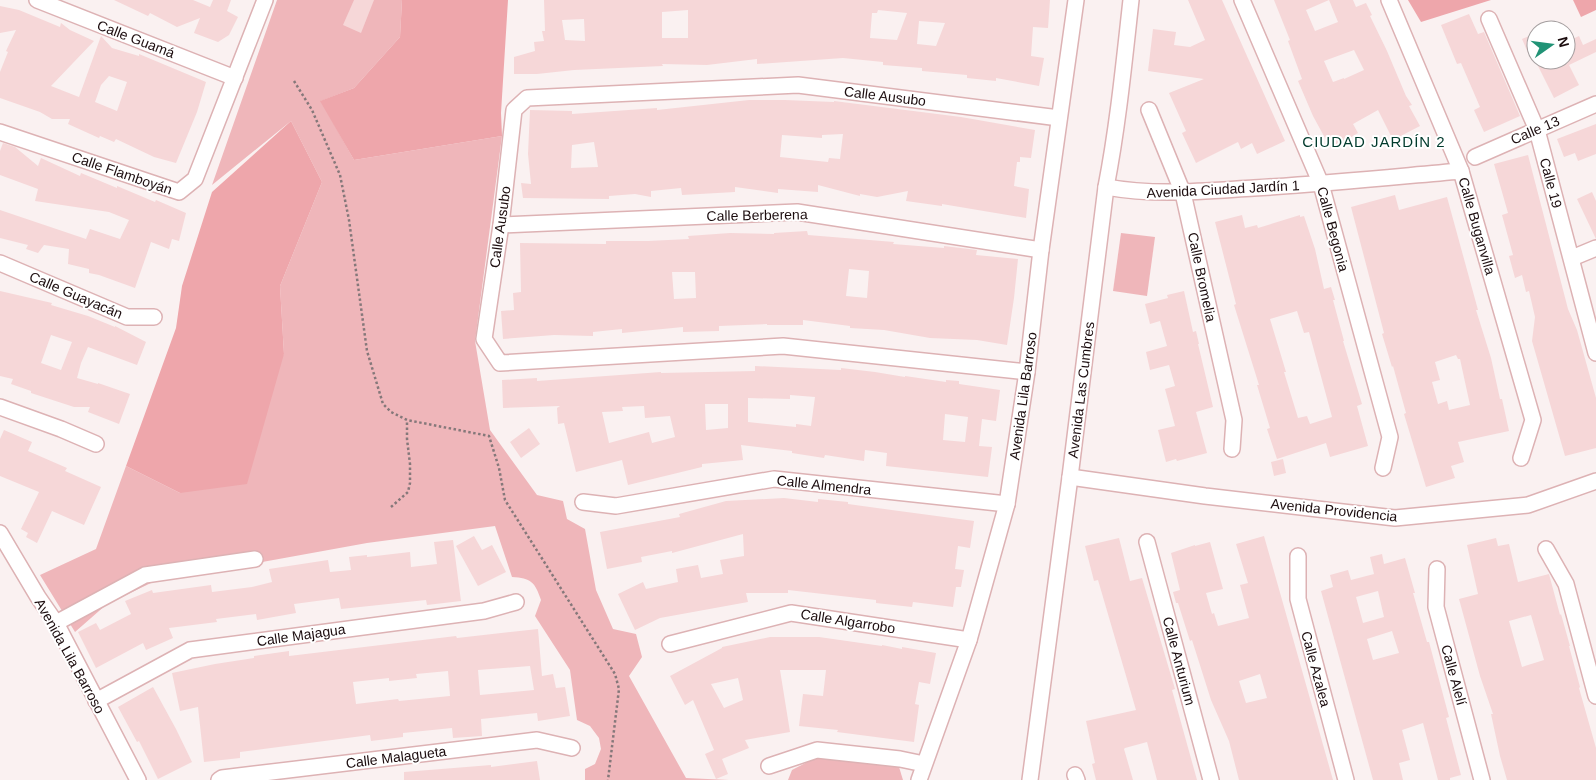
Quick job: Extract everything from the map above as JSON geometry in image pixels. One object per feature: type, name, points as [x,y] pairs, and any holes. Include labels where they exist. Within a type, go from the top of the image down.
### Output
[{"type":"street","name":"Calle Guamá","points":[[37,0],[235,78]]},
{"type":"street","points":[[235,78],[265,0]]},
{"type":"street","name":"Avenida Lila Barroso","points":[[919,780],[970,640],[1007,504],[1027,372],[1076,0]]},
{"type":"street","name":"Avenida Las Cumbres","points":[[1030,780],[1131,0]]},
{"type":"street","name":"Calle Begonia","points":[[1242,0],[1321,184],[1390,437],[1383,468]]},
{"type":"street","name":"Calle Buganvilla","points":[[1389,0],[1461,171],[1533,420],[1521,458]]},
{"type":"street","name":"Calle 19","points":[[1489,19],[1537,130],[1596,353]]},
{"type":"street","name":"Calle Flamboyán","points":[[0,132],[179,192],[195,179],[235,78]]},
{"type":"street","name":"Calle Ausubo","points":[[1027,372],[783,346],[500,363],[484,339],[501,225],[514,110],[527,98],[798,85],[1060,118]]},
{"type":"street","name":"Calle 13","points":[[1475,157],[1596,104]]},
{"type":"street","name":"Calle Bromelia","points":[[1149,110],[1184,193],[1234,420],[1232,449]]},
{"type":"street","name":"Avenida Ciudad Jardín 1","points":[[1106,187],[1140,192],[1184,193],[1321,184],[1461,171]]},
{"type":"street","name":"Calle Berberena","points":[[501,225],[797,212],[1042,250]]},
{"type":"street","points":[[1572,258],[1596,248]]},
{"type":"street","name":"Calle Guayacán","points":[[0,263],[127,317],[154,317]]},
{"type":"street","points":[[0,407],[96,444]]},
{"type":"street","name":"Avenida Providencia","points":[[1070,477],[1205,496],[1394,518],[1528,505],[1596,481]]},
{"type":"street","name":"Calle Almendra","points":[[583,502],[616,506],[774,479],[1007,504]]},
{"type":"street","name":"Avenida Lila Barroso","points":[[0,533],[56,624],[138,780]]},
{"type":"street","name":"Calle Anturium","points":[[1147,542],[1211,780]]},
{"type":"street","points":[[1546,549],[1566,584],[1596,696]]},
{"type":"street","name":"Calle Azalea","points":[[1298,556],[1298,599],[1346,780]]},
{"type":"street","points":[[56,624],[145,575],[255,559]]},
{"type":"street","name":"Calle Alelí","points":[[1437,568],[1436,606],[1482,780]]},
{"type":"street","name":"Calle Majagua","points":[[96,701],[190,650],[484,611],[516,602]]},
{"type":"street","name":"Calle Algarrobo","points":[[670,644],[791,612],[970,640]]},
{"type":"street","name":"Calle Malagueta","points":[[219,780],[222,778],[536,740],[572,748]]},
{"type":"street","points":[[769,766],[817,750],[900,759],[924,764]]},
{"type":"path","points":[[294,81],[312,110],[340,175],[349,220],[367,351],[383,404],[391,412],[407,420],[489,436],[499,468],[505,500],[615,674],[619,689],[608,780]]},
{"type":"path","points":[[391,507],[408,492],[410,483],[407,420]]},
{"type":"shaded area","points":[[277,0],[402,0],[400,37],[354,88],[321,101],[354,160],[502,136],[475,341],[490,430],[537,495],[563,501],[567,519],[585,529],[596,590],[613,629],[636,634],[642,657],[629,676],[686,778],[729,780],[585,780],[585,769],[595,764],[601,749],[599,738],[590,726],[577,720],[570,670],[535,616],[541,600],[539,594],[534,585],[528,580],[512,577],[495,526],[367,543],[153,582],[107,604],[75,632],[40,575],[96,549],[126,466],[180,493],[284,354],[280,286],[322,182],[291,121],[212,185]]},
{"type":"shaded area","points":[[402,0],[508,0],[501,113],[502,136],[354,160],[320,101],[354,88],[400,37]]},
{"type":"shaded area","points":[[1408,0],[1491,0],[1421,22]]},
{"type":"shaded area","points":[[1573,0],[1596,0],[1596,10],[1581,17]]},
{"type":"shaded area","points":[[291,121],[322,182],[280,286],[284,354],[247,484],[180,493],[126,466],[176,328],[182,286],[212,192]]},
{"type":"shaded area","points":[[1121,233],[1155,237],[1147,296],[1113,291]]},
{"type":"shaded area","points":[[817,757],[899,767],[903,780],[788,780],[792,770]]},
{"type":"building","points":[[114,0],[193,0],[210,7],[213,0],[231,0],[227,11],[238,17],[229,35],[218,42],[194,33],[200,18],[177,27],[150,13],[148,16]]},
{"type":"building","points":[[354,0],[374,0],[361,33],[343,25]]},
{"type":"building","points":[[544,0],[1050,0],[1048,28],[1033,27],[1031,56],[1044,58],[1039,86],[996,78],[996,81],[967,78],[967,75],[922,71],[922,68],[883,65],[883,62],[843,58],[757,64],[757,59],[707,65],[662,64],[663,66],[514,74],[514,57],[535,51],[534,42],[544,41],[542,31],[545,31]],"holes":[[[688,10],[688,38],[662,38],[662,12]],[[878,10],[907,13],[897,40],[870,38],[872,13],[877,13]],[[584,19],[585,41],[565,40],[562,20]],[[919,21],[945,23],[936,46],[917,44]]]},
{"type":"building","points":[[1188,0],[1222,0],[1285,141],[1257,154],[1252,143],[1241,149],[1238,142],[1196,163],[1182,133],[1186,131],[1169,93],[1204,79],[1148,71],[1153,29],[1176,32],[1174,45],[1190,47],[1205,40]]},
{"type":"building","points":[[1274,0],[1329,0],[1353,0],[1356,7],[1366,3],[1406,96],[1412,105],[1409,106],[1420,126],[1393,140],[1378,110],[1353,124],[1358,133],[1331,149],[1313,116],[1298,81],[1302,79],[1288,41],[1290,40]],"holes":[[[1329,0],[1338,22],[1315,31],[1306,10]],[[1354,50],[1364,70],[1333,82],[1324,61]]]},
{"type":"building","points":[[0,6],[19,10],[60,27],[61,23],[70,30],[94,41],[51,86],[79,97],[101,36],[112,48],[139,56],[139,54],[206,82],[197,112],[176,163],[154,157],[116,139],[114,142],[100,136],[99,138],[68,124],[70,119],[52,119],[40,112],[0,98],[0,72],[8,52],[6,51],[16,30],[0,33]],"holes":[[[109,76],[127,82],[117,111],[95,102],[101,85]]]},
{"type":"building","points":[[1469,14],[1478,34],[1484,32],[1520,116],[1484,132],[1474,110],[1480,107],[1461,63],[1457,64],[1441,25]]},
{"type":"building","points":[[1579,36],[1583,45],[1596,39],[1596,52],[1576,62],[1576,37]]},
{"type":"building","points":[[1526,37],[1526,48],[1522,39]]},
{"type":"building","points":[[1540,70],[1572,70],[1579,85],[1554,98]]},
{"type":"building","points":[[749,100],[834,101],[961,117],[1035,130],[1031,158],[1020,157],[1020,162],[1017,162],[1014,186],[1029,189],[1026,218],[942,204],[942,206],[906,201],[908,191],[877,197],[860,194],[860,196],[818,185],[818,192],[778,189],[778,193],[735,187],[735,192],[682,195],[681,188],[651,191],[651,197],[635,194],[609,196],[609,199],[523,198],[521,183],[531,184],[528,154],[530,110],[572,111],[572,114],[657,108],[657,110]],"holes":[[[843,134],[840,159],[829,158],[828,162],[780,157],[782,135],[822,138],[822,135]],[[594,142],[598,167],[571,168],[572,145]]]},
{"type":"building","points":[[1596,124],[1596,154],[1578,161],[1575,153],[1564,157],[1557,139]]},
{"type":"building","points":[[3,143],[15,147],[38,166],[41,158],[80,176],[81,173],[186,213],[179,241],[172,239],[169,249],[151,242],[135,288],[89,273],[89,269],[68,264],[69,249],[44,245],[38,253],[26,249],[28,245],[0,238],[0,210],[86,239],[90,229],[120,239],[129,220],[109,212],[35,201],[38,189],[0,175],[0,151]]},
{"type":"building","points":[[1528,155],[1568,309],[1577,330],[1596,398],[1596,448],[1565,456],[1532,341],[1535,317],[1529,291],[1526,292],[1522,275],[1515,278],[1509,256],[1513,255],[1502,215],[1508,213],[1494,164]]},
{"type":"building","points":[[1592,192],[1596,201],[1596,239],[1577,199]]},
{"type":"building","points":[[1395,195],[1399,210],[1447,197],[1509,431],[1458,442],[1464,462],[1451,466],[1455,478],[1426,487],[1404,414],[1406,413],[1393,366],[1382,334],[1384,333],[1351,207]],"holes":[[[1456,355],[1460,359],[1470,405],[1449,410],[1447,401],[1438,404],[1432,382],[1440,380],[1435,362]]]},
{"type":"building","points":[[1242,215],[1245,228],[1257,225],[1258,228],[1300,215],[1300,217],[1304,216],[1315,249],[1324,289],[1331,287],[1335,300],[1333,300],[1343,341],[1362,404],[1357,406],[1368,446],[1330,457],[1326,443],[1277,459],[1267,429],[1270,428],[1257,385],[1259,385],[1234,305],[1236,304],[1215,222]],"holes":[[[1297,311],[1304,333],[1309,332],[1332,417],[1310,424],[1307,416],[1298,418],[1270,319]]]},
{"type":"building","points":[[807,231],[808,235],[894,242],[893,244],[944,248],[944,246],[977,250],[976,255],[1018,259],[1007,345],[977,340],[930,338],[803,320],[803,325],[719,326],[719,331],[683,332],[683,327],[622,333],[622,329],[593,332],[593,336],[554,335],[503,339],[501,311],[514,310],[513,293],[521,292],[520,243],[606,244],[606,241],[689,239],[688,236],[730,233]],"holes":[[[849,269],[869,271],[867,298],[846,296]],[[672,272],[695,272],[696,298],[674,299]]]},
{"type":"building","points":[[0,291],[52,303],[51,305],[115,326],[146,342],[137,365],[88,347],[81,363],[77,378],[130,394],[119,424],[88,412],[90,407],[74,407],[31,393],[31,391],[11,384],[13,379],[0,376]],"holes":[[[51,335],[72,342],[61,370],[41,363]]]},
{"type":"building","points":[[1184,291],[1193,332],[1196,331],[1213,407],[1196,412],[1207,453],[1166,462],[1158,430],[1175,426],[1165,389],[1175,386],[1169,365],[1150,370],[1146,352],[1167,346],[1160,321],[1150,324],[1145,304],[1168,298],[1167,295]]},
{"type":"building","points":[[755,366],[841,370],[841,368],[946,382],[946,380],[959,381],[959,384],[1000,390],[996,421],[982,419],[979,446],[992,447],[988,477],[886,466],[887,453],[865,450],[864,461],[825,455],[824,458],[792,453],[792,451],[741,445],[743,460],[702,464],[702,467],[628,485],[622,460],[576,472],[564,423],[558,424],[557,408],[560,406],[503,408],[502,380],[537,378],[537,381],[661,372],[755,371]],"holes":[[[790,395],[815,397],[811,426],[796,424],[796,427],[748,422],[748,398],[790,399]],[[705,404],[728,404],[728,428],[706,430]],[[644,406],[645,418],[670,416],[675,437],[652,443],[649,432],[609,443],[602,412],[623,411],[622,407]],[[945,414],[968,417],[965,442],[943,440]]]},
{"type":"building","points":[[529,428],[540,444],[521,458],[510,442]]},
{"type":"building","points":[[4,430],[32,442],[28,451],[67,468],[65,471],[101,487],[84,525],[52,511],[37,543],[26,537],[28,533],[21,529],[39,492],[0,476],[0,439]]},
{"type":"building","points":[[1283,459],[1286,473],[1274,476],[1271,462]]},
{"type":"building","points":[[784,498],[818,502],[818,499],[848,502],[848,504],[974,521],[970,548],[958,546],[955,569],[964,570],[961,587],[956,587],[953,607],[913,602],[912,607],[876,603],[876,600],[788,590],[788,593],[746,593],[748,602],[660,618],[635,630],[618,594],[643,582],[646,589],[678,582],[676,569],[698,565],[701,578],[723,574],[720,560],[744,556],[743,534],[672,553],[672,551],[641,557],[642,562],[607,569],[600,532],[680,517],[679,514],[726,501]]},
{"type":"building","points":[[474,536],[482,550],[492,545],[506,572],[478,586],[456,546]]},
{"type":"building","points":[[1264,536],[1333,780],[1239,780],[1229,741],[1211,700],[1192,640],[1190,641],[1178,603],[1176,603],[1173,592],[1180,590],[1171,553],[1210,542],[1223,589],[1206,593],[1212,614],[1214,613],[1218,626],[1249,618],[1240,585],[1248,583],[1236,544]],"holes":[[[1260,674],[1267,698],[1246,703],[1239,681]]]},
{"type":"building","points":[[1119,538],[1130,581],[1142,578],[1175,689],[1172,690],[1197,780],[1157,780],[1147,742],[1124,749],[1133,780],[1096,780],[1092,764],[1095,763],[1086,721],[1136,710],[1098,580],[1094,581],[1085,546]]},
{"type":"building","points":[[1496,538],[1498,546],[1509,544],[1518,582],[1549,574],[1596,748],[1596,780],[1507,780],[1491,714],[1493,714],[1480,676],[1459,599],[1478,594],[1467,545]],"holes":[[[1531,615],[1544,660],[1522,667],[1509,621]]]},
{"type":"building","points":[[453,540],[461,601],[427,605],[426,600],[341,609],[339,598],[294,604],[296,613],[257,620],[256,614],[216,619],[217,622],[169,628],[173,638],[146,650],[143,643],[96,668],[78,632],[96,623],[100,630],[131,614],[125,601],[152,590],[153,593],[211,585],[212,592],[252,587],[272,582],[269,569],[328,560],[330,572],[351,570],[349,557],[367,555],[367,557],[410,552],[411,567],[437,564],[434,542]]},
{"type":"building","points":[[1382,554],[1384,564],[1405,558],[1415,593],[1413,593],[1427,642],[1429,642],[1449,717],[1446,718],[1461,775],[1450,778],[1450,780],[1438,780],[1423,723],[1402,730],[1410,760],[1399,763],[1403,780],[1373,780],[1321,591],[1333,587],[1330,575],[1348,570],[1351,580],[1374,574],[1370,557]],"holes":[[[1378,591],[1384,617],[1363,623],[1356,597]],[[1392,631],[1399,653],[1373,660],[1367,639]]]},
{"type":"building","points":[[538,629],[542,676],[553,674],[556,688],[565,687],[570,716],[538,721],[537,713],[481,719],[482,736],[453,738],[452,728],[403,733],[403,737],[371,741],[370,735],[240,752],[240,758],[204,762],[198,707],[180,711],[172,673],[254,658],[254,656],[289,651],[289,656],[456,636],[457,638]],"holes":[[[530,666],[534,690],[480,695],[478,670]],[[448,671],[450,696],[356,704],[353,682],[389,678],[389,681],[417,678],[416,674]]]},
{"type":"building","points":[[770,637],[819,637],[936,653],[930,684],[919,682],[915,704],[919,705],[914,742],[799,726],[803,694],[823,696],[826,670],[780,670],[790,732],[745,740],[749,748],[722,759],[728,774],[716,779],[705,754],[714,750],[693,700],[685,705],[670,676],[722,647]],"holes":[[[738,678],[743,700],[724,708],[711,684]]]},
{"type":"building","points":[[153,687],[192,762],[158,779],[139,741],[137,742],[118,707]]},
{"type":"building","points":[[537,761],[540,780],[404,780],[404,772],[491,765],[491,767]]},
{"type":"district","name":"CIUDAD JARDÍN 2","points":[[1374,142]]}]
